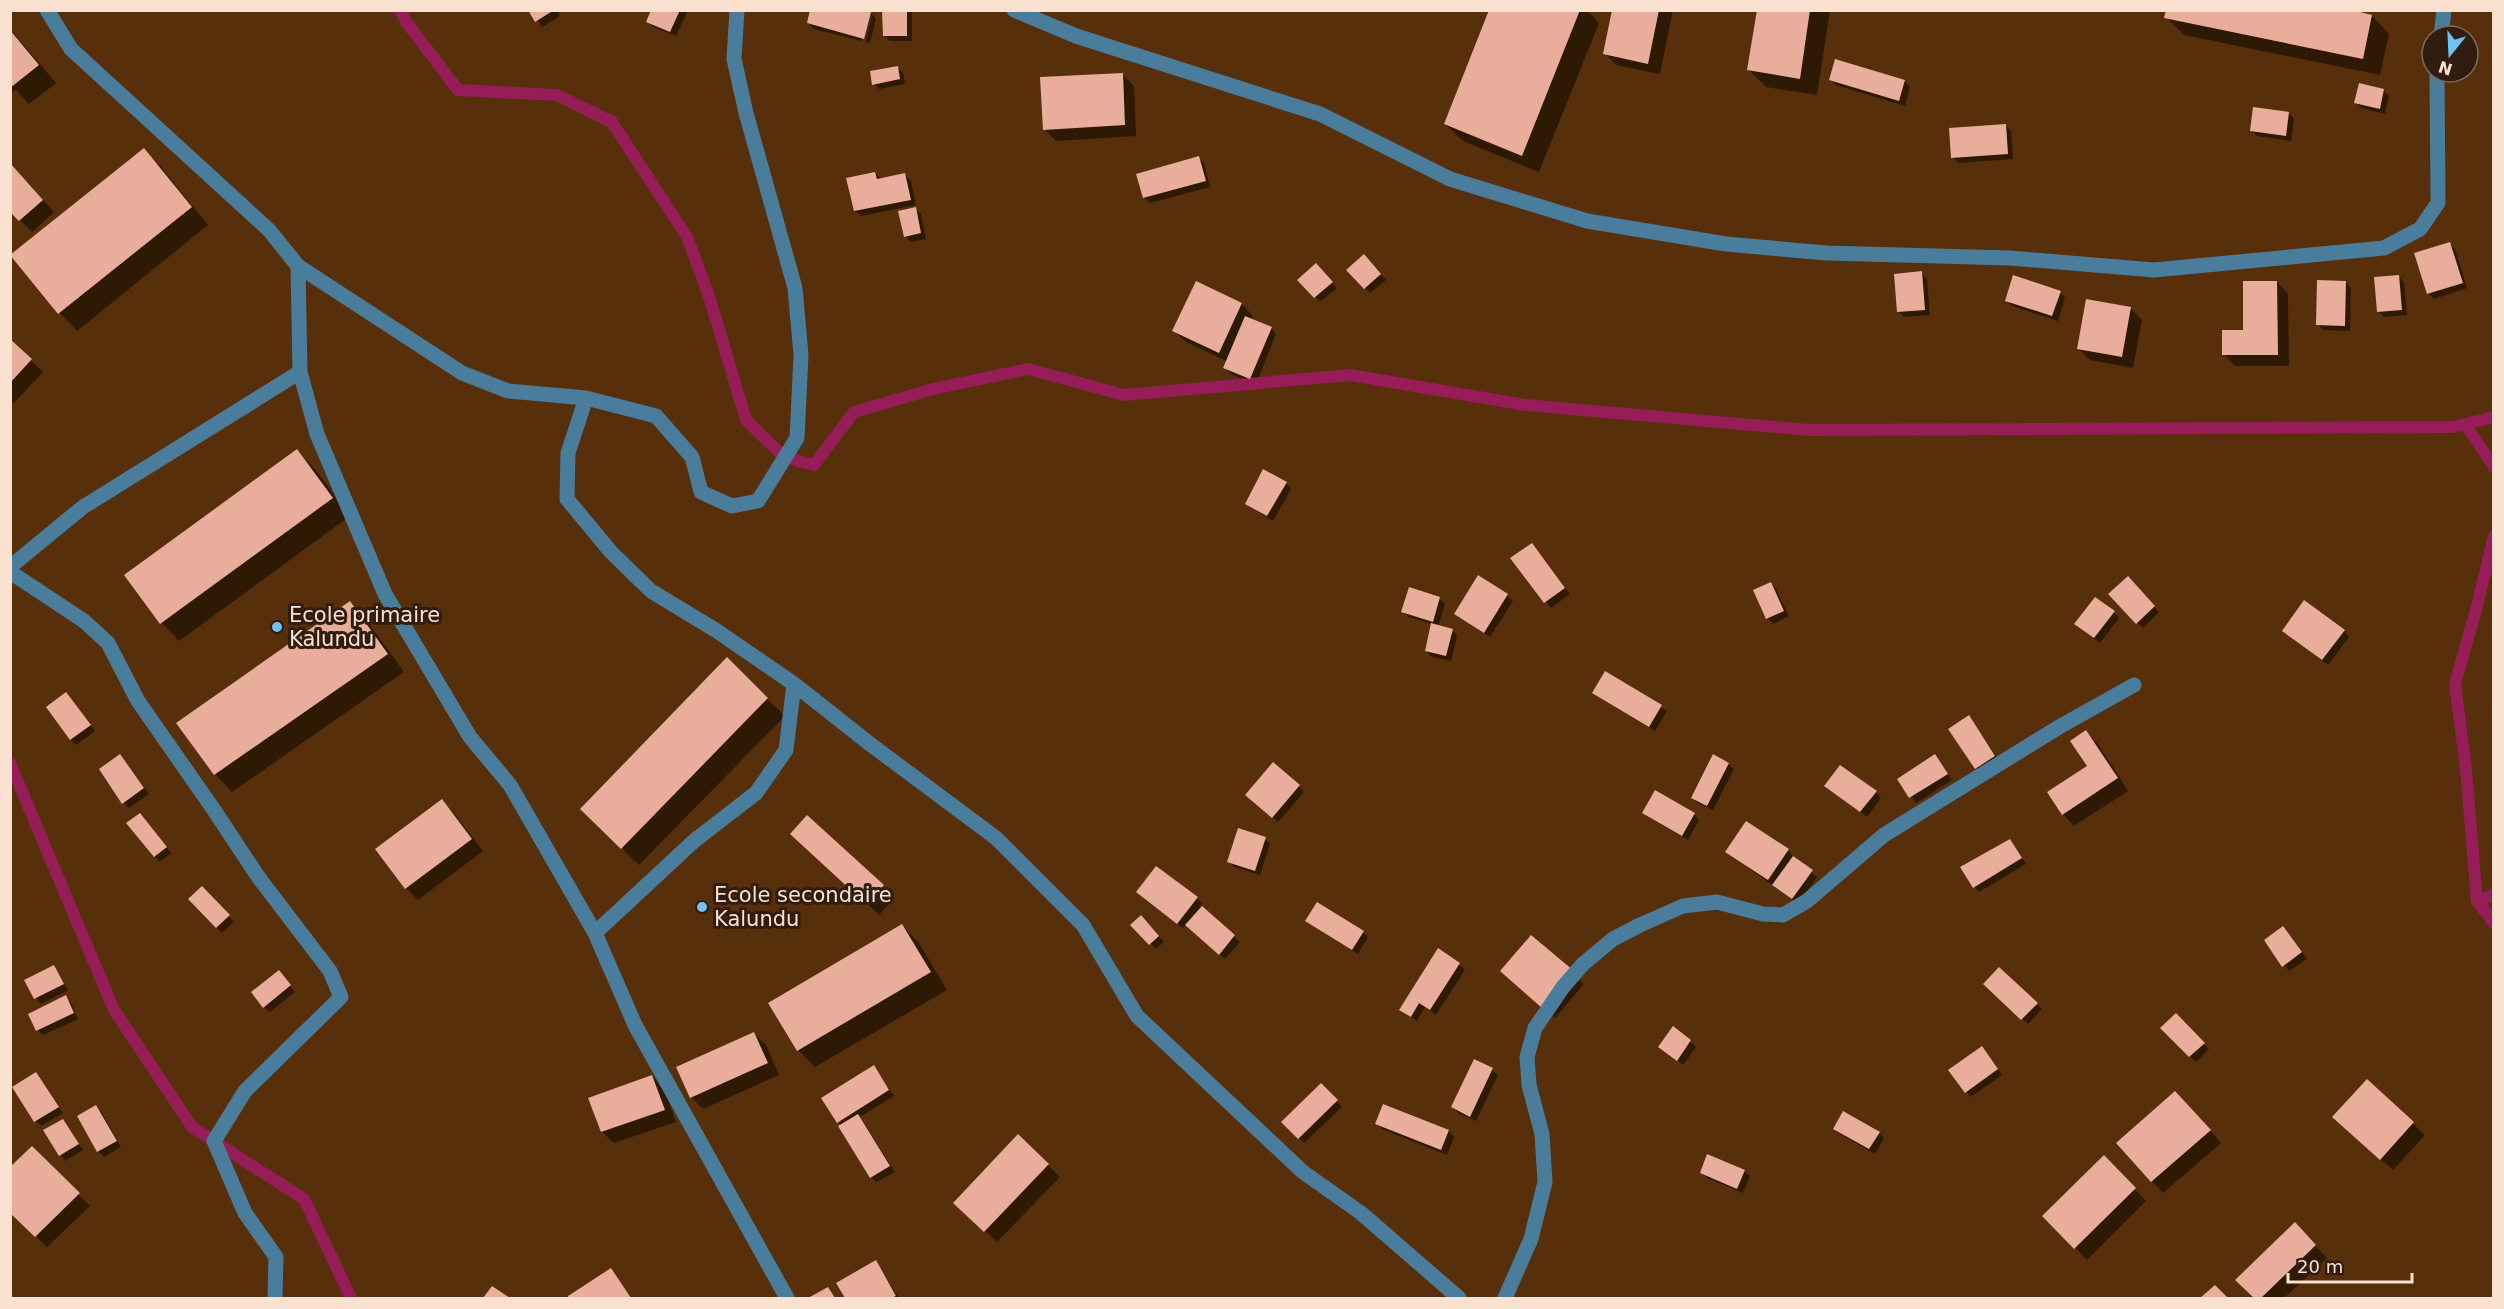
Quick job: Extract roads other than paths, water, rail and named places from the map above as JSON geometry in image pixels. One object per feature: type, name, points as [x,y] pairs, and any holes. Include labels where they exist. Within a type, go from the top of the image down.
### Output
[{"type":"street","points":[[46,10],[71,49],[270,231],[298,266],[462,373],[508,391],[586,398],[656,416],[692,457],[701,492],[732,506],[758,501],[797,438],[801,355],[795,288],[746,113],[734,59],[737,10]]},
{"type":"street","points":[[1014,10],[1076,36],[1320,114],[1450,179],[1587,221],[1726,244],[1826,253],[2010,258],[2154,270],[2384,248],[2420,229],[2430,218],[2438,203],[2437,84]]},
{"type":"street","points":[[298,266],[300,372],[317,434],[385,594],[470,737],[510,785],[595,933],[634,1025],[788,1299]]},
{"type":"street","points":[[275,1299],[276,1257],[244,1212],[214,1140],[245,1090],[342,997],[330,971],[259,878],[138,701],[108,643],[84,621],[10,569],[83,507],[300,372]]},
{"type":"street","points":[[586,398],[568,453],[567,499],[611,552],[651,591],[717,631],[794,684],[996,838],[1083,925],[1137,1016],[1303,1172],[1361,1213],[1459,1299]]},
{"type":"street","points":[[595,933],[694,840],[756,793],[786,750],[794,684]]},
{"type":"street","points":[[1505,1299],[1531,1239],[1545,1182],[1542,1134],[1529,1085],[1527,1058],[1535,1028],[1563,987],[1583,964],[1613,939],[1683,906],[1718,902],[1763,914],[1783,915],[1807,901],[1884,835],[2059,727],[2134,685]]},
{"type":"waterway","points":[[400,10],[407,23],[458,90],[557,95],[612,122],[687,237],[709,296],[746,420],[784,457],[814,465],[854,412],[933,389],[1028,369],[1124,395],[1350,375],[1526,405],[1808,430],[2453,427],[2494,417]]},
{"type":"waterway","points":[[2465,424],[2494,467]]},
{"type":"waterway","points":[[2494,536],[2455,684],[2466,769],[2477,901],[2494,923]]},
{"type":"waterway","points":[[10,763],[114,1010],[192,1127],[304,1199],[351,1298]]},
{"type":"waterway","points":[[2477,901],[2494,895]]},
{"type":"place","name":"Ecole primaire Kalundu","points":[[277,627]]},
{"type":"place","name":"Ecole secondaire Kalundu","points":[[702,907]]}]
